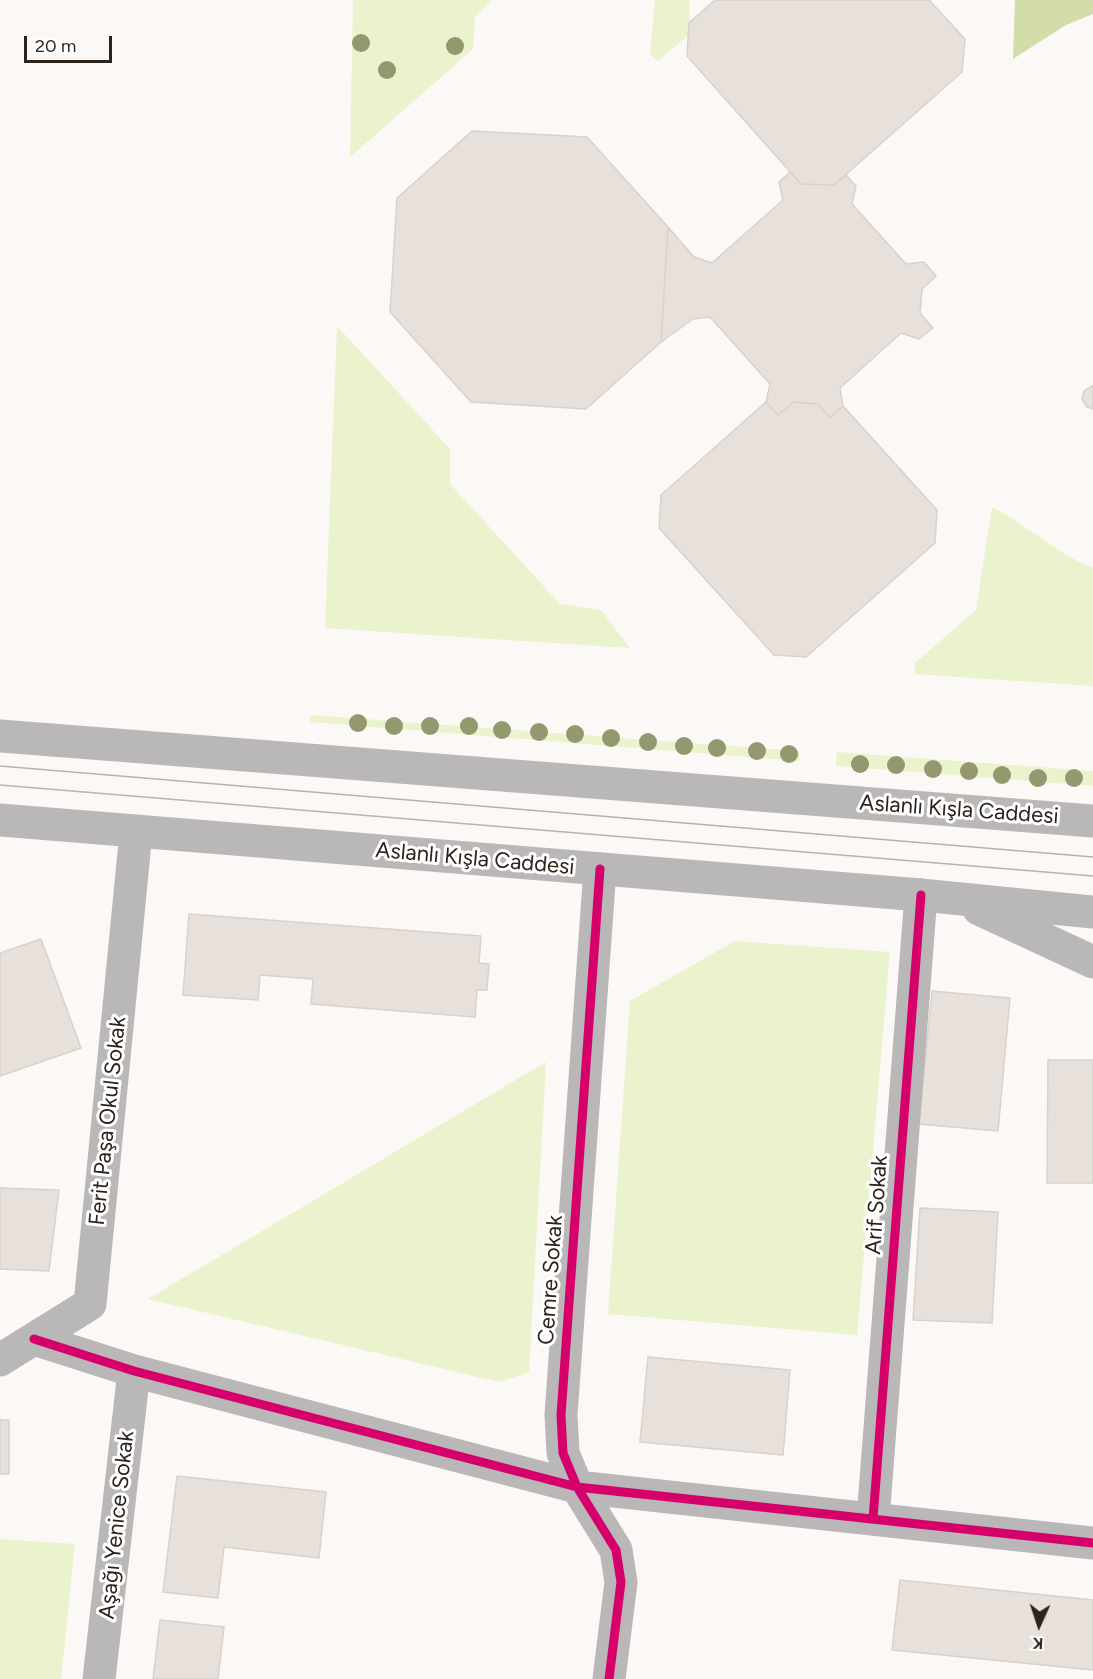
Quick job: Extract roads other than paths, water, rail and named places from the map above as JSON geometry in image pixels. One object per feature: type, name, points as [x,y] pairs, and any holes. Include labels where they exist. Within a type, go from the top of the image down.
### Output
[{"type":"main road","name":"Aslanlı Kışla Caddesi","points":[[0,736],[1090,820]]},
{"type":"main road","name":"Aslanlı Kışla Caddesi","points":[[0,820],[921,895],[1093,912]]},
{"type":"main road","points":[[959,900],[1093,962]]},
{"type":"street","name":"Ferit Paşa Okul Sokak","points":[[0,1360],[90,1304],[136,832]]},
{"type":"street","name":"Cemre Sokak","points":[[600,869],[561,1415],[562,1453],[577,1487],[616,1550],[621,1582],[609,1679]]},
{"type":"street","name":"Arif Sokak","points":[[873,1519],[921,895]]},
{"type":"street","points":[[34,1339],[134,1371],[577,1487],[1093,1543]]},
{"type":"street","name":"Aşağı Yenice Sokak","points":[[99,1679],[134,1371]]},
{"type":"tram line","points":[[0,766],[1093,857]]},
{"type":"tram line","points":[[0,785],[1093,876]]}]
